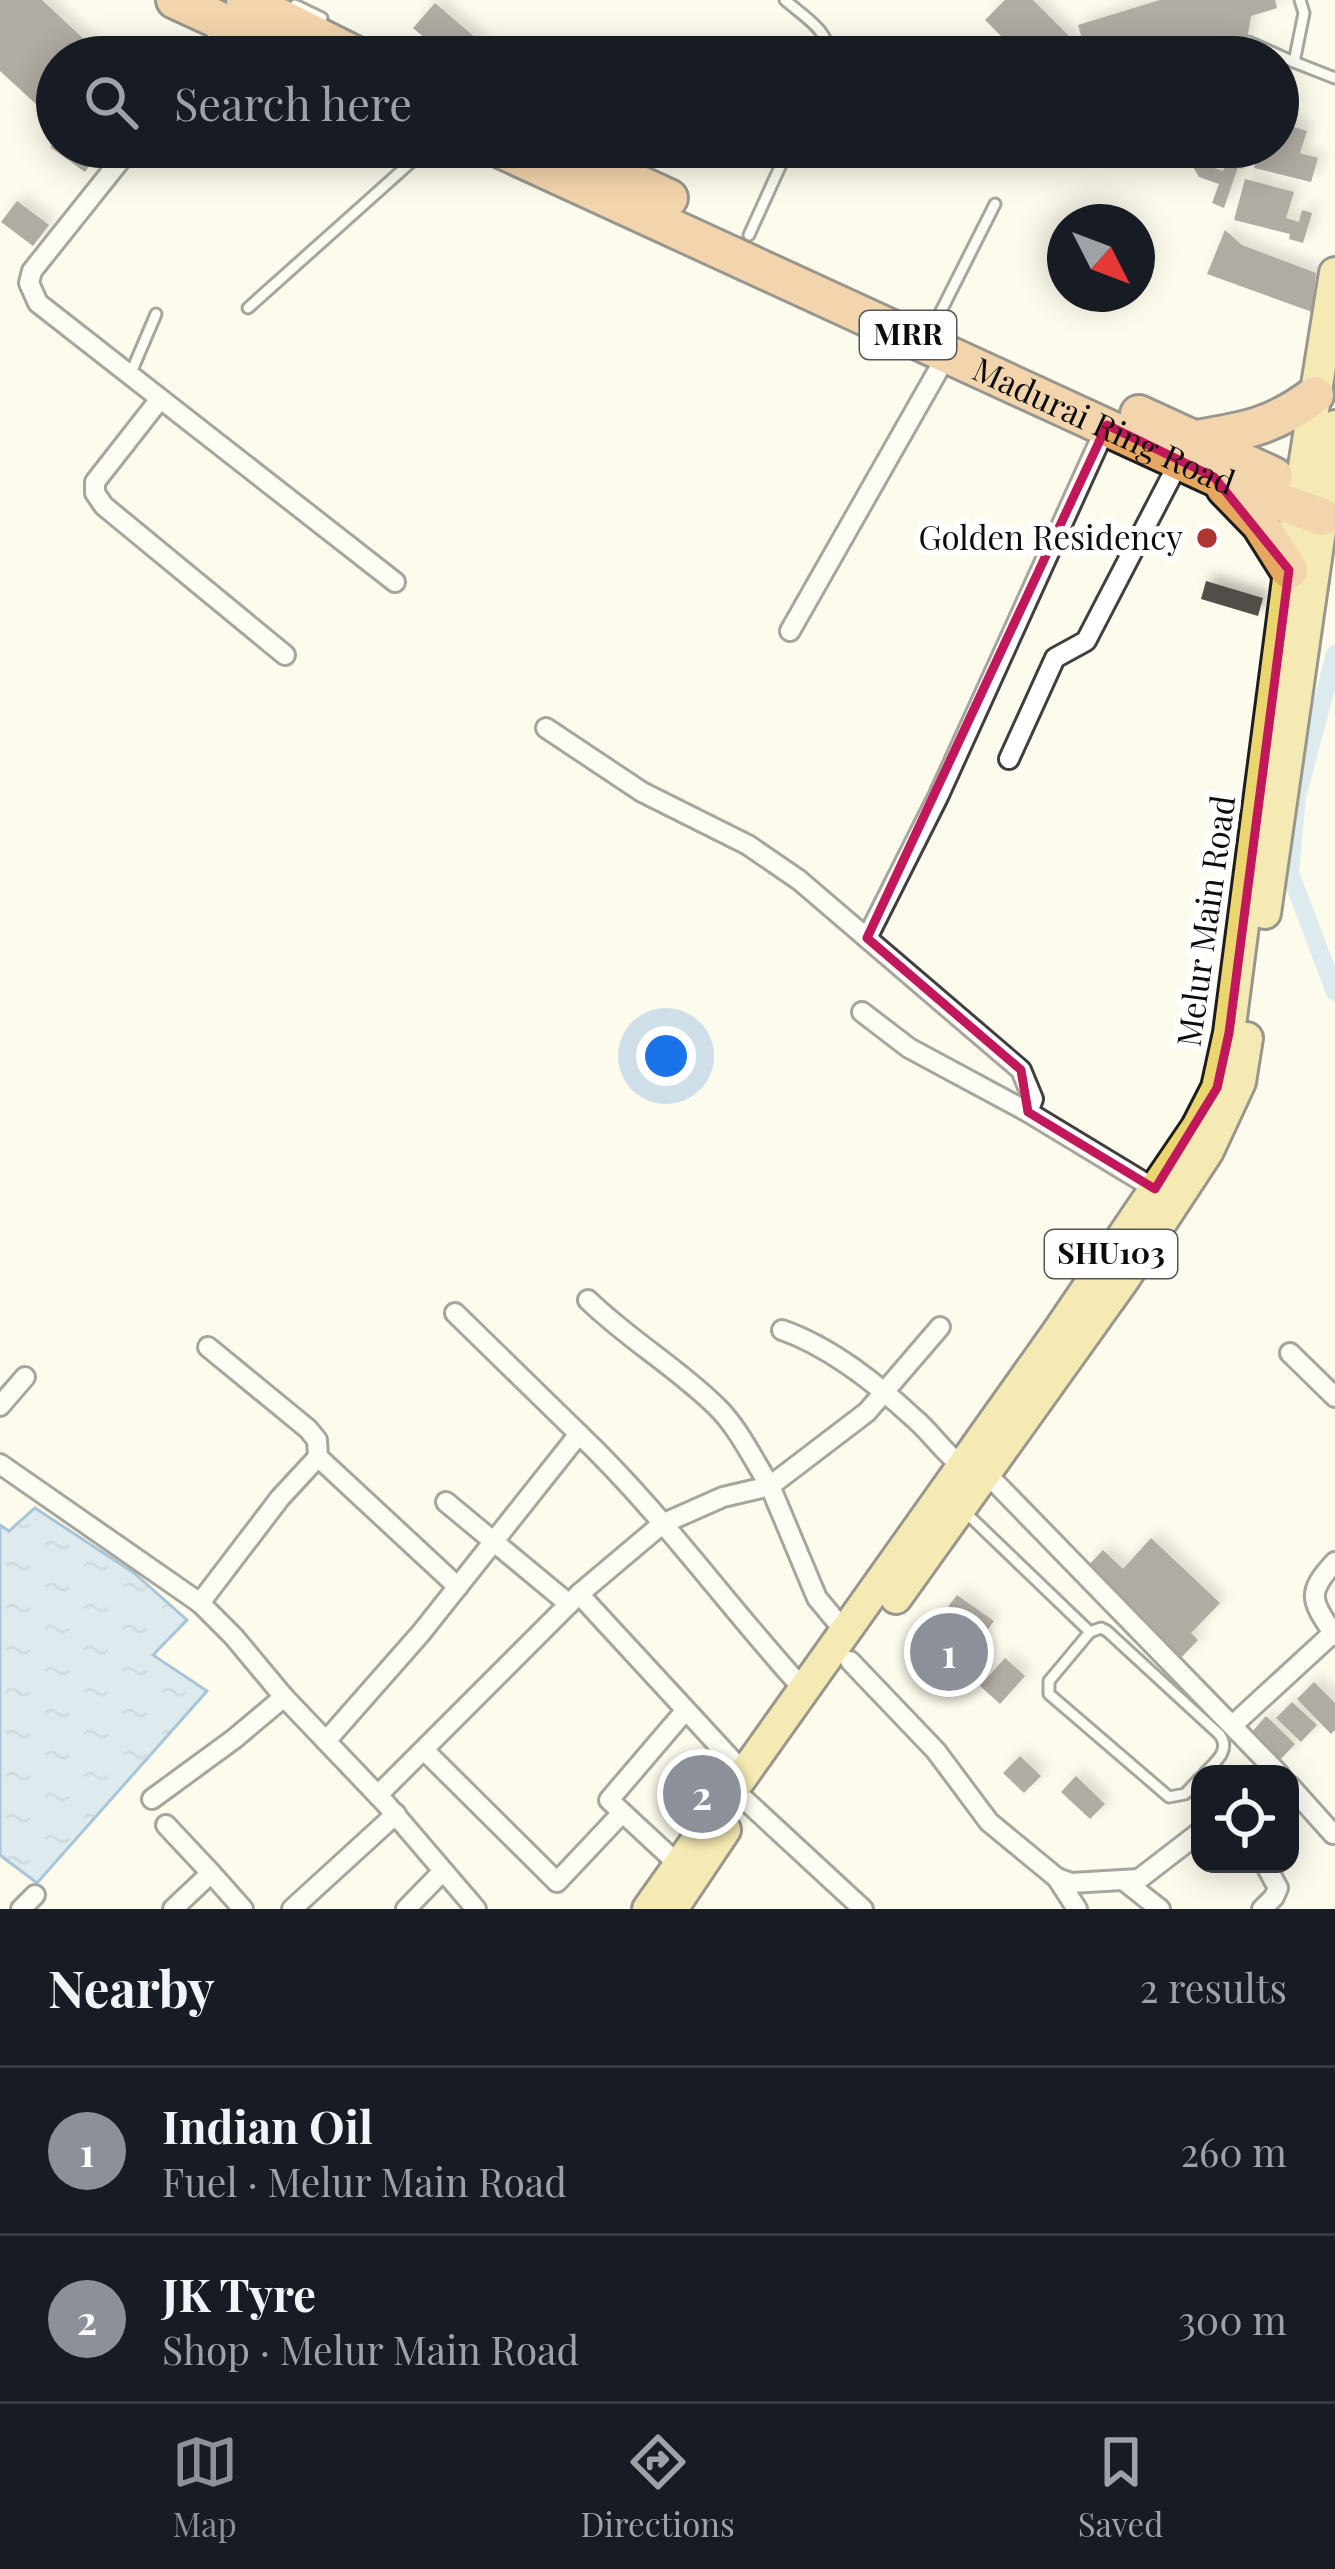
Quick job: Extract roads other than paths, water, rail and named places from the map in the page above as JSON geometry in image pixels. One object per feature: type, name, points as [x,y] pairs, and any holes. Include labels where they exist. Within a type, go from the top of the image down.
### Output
[{"type":"highway","points":[[176,0],[253,10],[325,36]]},
{"type":"highway","points":[[253,10],[278,36]]},
{"type":"highway","name":"Madurai Ring Road","points":[[545,168],[942,337],[1311,503]]},
{"type":"highway","name":"Madurai Ring Road","points":[[603,168],[748,235],[1107,425],[1188,450],[1214,477],[1311,503]]},
{"type":"highway","points":[[1188,450],[1285,418],[1325,411]]},
{"type":"highway","points":[[1214,477],[1260,524],[1289,570]]},
{"type":"main road","name":"Melur Main Road","points":[[671,1907],[698,1876],[744,1786],[805,1691],[848,1647],[961,1507],[974,1470],[1124,1279],[1208,1151],[1240,1082],[1325,411],[1335,273]]},
{"type":"main road","name":"Melur Main Road","points":[[671,1907],[679,1865],[848,1647],[974,1470],[1197,1127],[1217,1088],[1229,1033],[1289,570],[1311,503]]},
{"type":"street","points":[[225,36],[253,10]]},
{"type":"street","points":[[114,168],[32,271],[29,283],[38,303],[395,582]]},
{"type":"street","points":[[790,631],[942,337]]},
{"type":"street","points":[[160,399],[95,482],[95,494],[285,655]]},
{"type":"street","points":[[867,938],[938,797],[1107,425]]},
{"type":"street","points":[[1010,759],[1055,658],[1085,641],[1188,450]]},
{"type":"street","points":[[547,728],[643,792],[748,845],[799,880],[1021,1070],[1033,1099],[1028,1112]]},
{"type":"street","points":[[862,1012],[909,1048],[1028,1112],[1155,1190]]},
{"type":"street","points":[[588,1300],[722,1411],[770,1486],[817,1598],[848,1647],[989,1822],[1057,1878],[1077,1909]]},
{"type":"street","points":[[455,1313],[579,1434],[805,1691]]},
{"type":"street","points":[[378,1795],[574,1599],[662,1524],[723,1497],[770,1486],[867,1412],[940,1327]]},
{"type":"street","points":[[782,1330],[811,1340],[917,1421],[945,1454],[974,1470],[1271,1765]]},
{"type":"street","points":[[208,1347],[308,1429],[316,1440],[318,1456],[458,1587]]},
{"type":"street","points":[[1289,1353],[1335,1397]]},
{"type":"street","points":[[0,1406],[25,1377]]},
{"type":"street","points":[[326,1741],[458,1587],[579,1434]]},
{"type":"street","points":[[200,1603],[318,1456]]},
{"type":"street","points":[[0,1464],[200,1603],[396,1814],[476,1909]]},
{"type":"street","points":[[446,1502],[492,1542],[574,1599],[685,1711],[744,1786],[863,1909]]},
{"type":"street","points":[[1234,1724],[1334,1635],[1314,1604],[1314,1590],[1335,1562]]},
{"type":"street","points":[[152,1799],[284,1697]]},
{"type":"street","points":[[679,1865],[609,1800],[685,1711]]},
{"type":"street","points":[[424,1750],[556,1882],[622,1813]]},
{"type":"street","points":[[1299,1796],[1333,1834]]},
{"type":"street","points":[[292,1909],[396,1814]]},
{"type":"street","points":[[166,1825],[243,1909]]},
{"type":"street","points":[[1057,1878],[1071,1883],[1139,1879],[1191,1840]]},
{"type":"street","points":[[406,1909],[443,1870]]},
{"type":"street","points":[[1262,1909],[1278,1888],[1270,1873]]},
{"type":"street","points":[[173,1909],[211,1874]]},
{"type":"street","points":[[1123,1880],[1160,1909]]},
{"type":"lane","points":[[785,0],[825,36]]},
{"type":"lane","points":[[1299,38],[1304,13],[1300,0]]},
{"type":"lane","points":[[253,10],[302,3],[322,18]]},
{"type":"lane","points":[[1299,64],[1335,78]]},
{"type":"lane","points":[[248,308],[405,168]]},
{"type":"lane","points":[[748,235],[779,168]]},
{"type":"lane","points":[[942,337],[995,204]]},
{"type":"lane","points":[[130,375],[156,314]]},
{"type":"lane","points":[[961,1507],[1090,1632]]},
{"type":"lane","points":[[1191,1788],[1169,1797],[1049,1694],[1049,1681],[1090,1632],[1107,1631],[1220,1735],[1225,1742],[1223,1753],[1212,1765]]},
{"type":"water","points":[[35,1508],[134,1573],[187,1620],[153,1655],[207,1691],[37,1883],[0,1855],[0,1525],[9,1531]]},
{"type":"waterway","points":[[1335,654],[1297,797],[1290,873],[1335,992]]},
{"type":"place","name":"Golden Residency","points":[[1207,538]]},
{"type":"place","name":"Indian Oil","points":[[949,1652]]},
{"type":"place","name":"JK Tyre","points":[[702,1794]]}]
